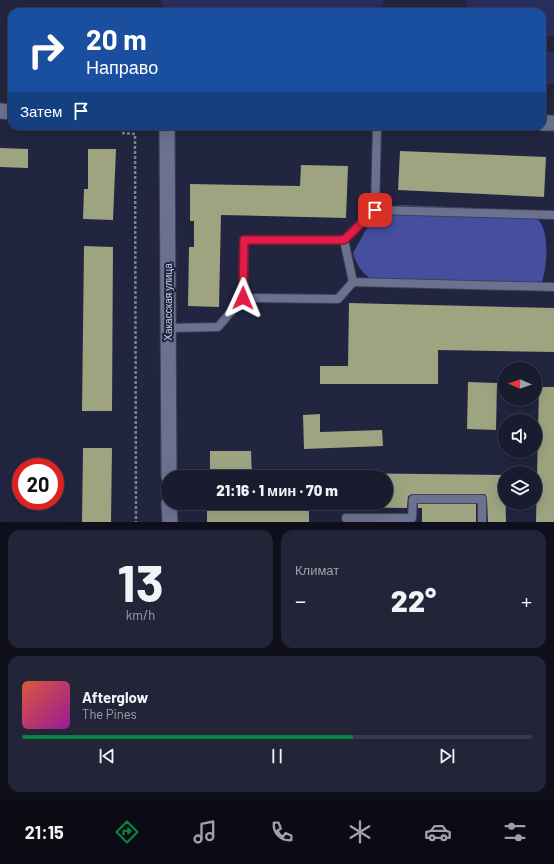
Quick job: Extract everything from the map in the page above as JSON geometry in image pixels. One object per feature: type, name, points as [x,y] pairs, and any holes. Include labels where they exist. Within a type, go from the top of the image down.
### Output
[{"type":"street","name":"Хакасская улица","points":[[167,130],[169,470]]},
{"type":"street","points":[[170,510],[170,522]]},
{"type":"lane","points":[[168,328],[218,327],[243,298],[244,240],[344,240],[375,210],[378,130]]},
{"type":"lane","points":[[375,210],[554,215]]},
{"type":"lane","points":[[344,240],[353,282]]},
{"type":"lane","points":[[243,298],[338,299],[353,282]]},
{"type":"lane","points":[[353,282],[554,287]]},
{"type":"lane","points":[[346,518],[412,518],[413,499],[482,499],[482,522]]},
{"type":"path","points":[[122,133],[135,134],[136,522]]},
{"type":"shaded area","points":[[161,0],[384,0],[381,8],[164,8]]},
{"type":"shaded area","points":[[467,0],[554,0],[554,36],[546,36],[546,8],[467,8]]},
{"type":"shaded area","points":[[546,52],[554,52],[554,84],[546,84]]},
{"type":"shaded area","points":[[403,205],[518,210],[533,216],[540,222],[543,228],[546,245],[546,264],[540,287],[531,291],[381,286],[363,272],[357,264],[353,253],[373,217],[387,208]]},
{"type":"building","points":[[0,148],[28,149],[28,168],[0,167]]},
{"type":"building","points":[[88,149],[116,149],[113,220],[83,219],[84,189],[88,189]]},
{"type":"building","points":[[400,151],[546,157],[544,197],[398,190]]},
{"type":"building","points":[[301,165],[348,166],[346,218],[221,215],[219,307],[188,306],[189,247],[194,247],[194,221],[190,221],[190,184],[300,186]]},
{"type":"building","points":[[84,246],[113,247],[112,411],[82,411]]},
{"type":"building","points":[[349,303],[554,308],[554,352],[438,350],[438,384],[320,384],[320,366],[348,366]]},
{"type":"building","points":[[468,382],[497,383],[496,430],[467,429]]},
{"type":"building","points":[[542,387],[554,387],[554,522],[536,522],[536,510],[542,510],[542,466],[537,466],[537,458],[542,458],[542,414],[538,414],[539,406],[542,406]]},
{"type":"building","points":[[320,414],[320,432],[382,430],[383,446],[304,449],[303,415]]},
{"type":"building","points":[[83,448],[112,448],[111,522],[82,522]]},
{"type":"building","points":[[210,451],[251,451],[252,470],[210,470]]},
{"type":"building","points":[[393,474],[498,475],[498,510],[506,510],[506,522],[488,522],[487,499],[485,494],[413,494],[408,496],[407,508],[393,508]]},
{"type":"building","points":[[418,504],[476,504],[476,522],[422,522],[422,508],[418,508]]},
{"type":"building","points":[[207,510],[309,510],[309,522],[207,522]]},
{"type":"route","points":[[243,298],[244,240],[344,240],[375,210]]}]
